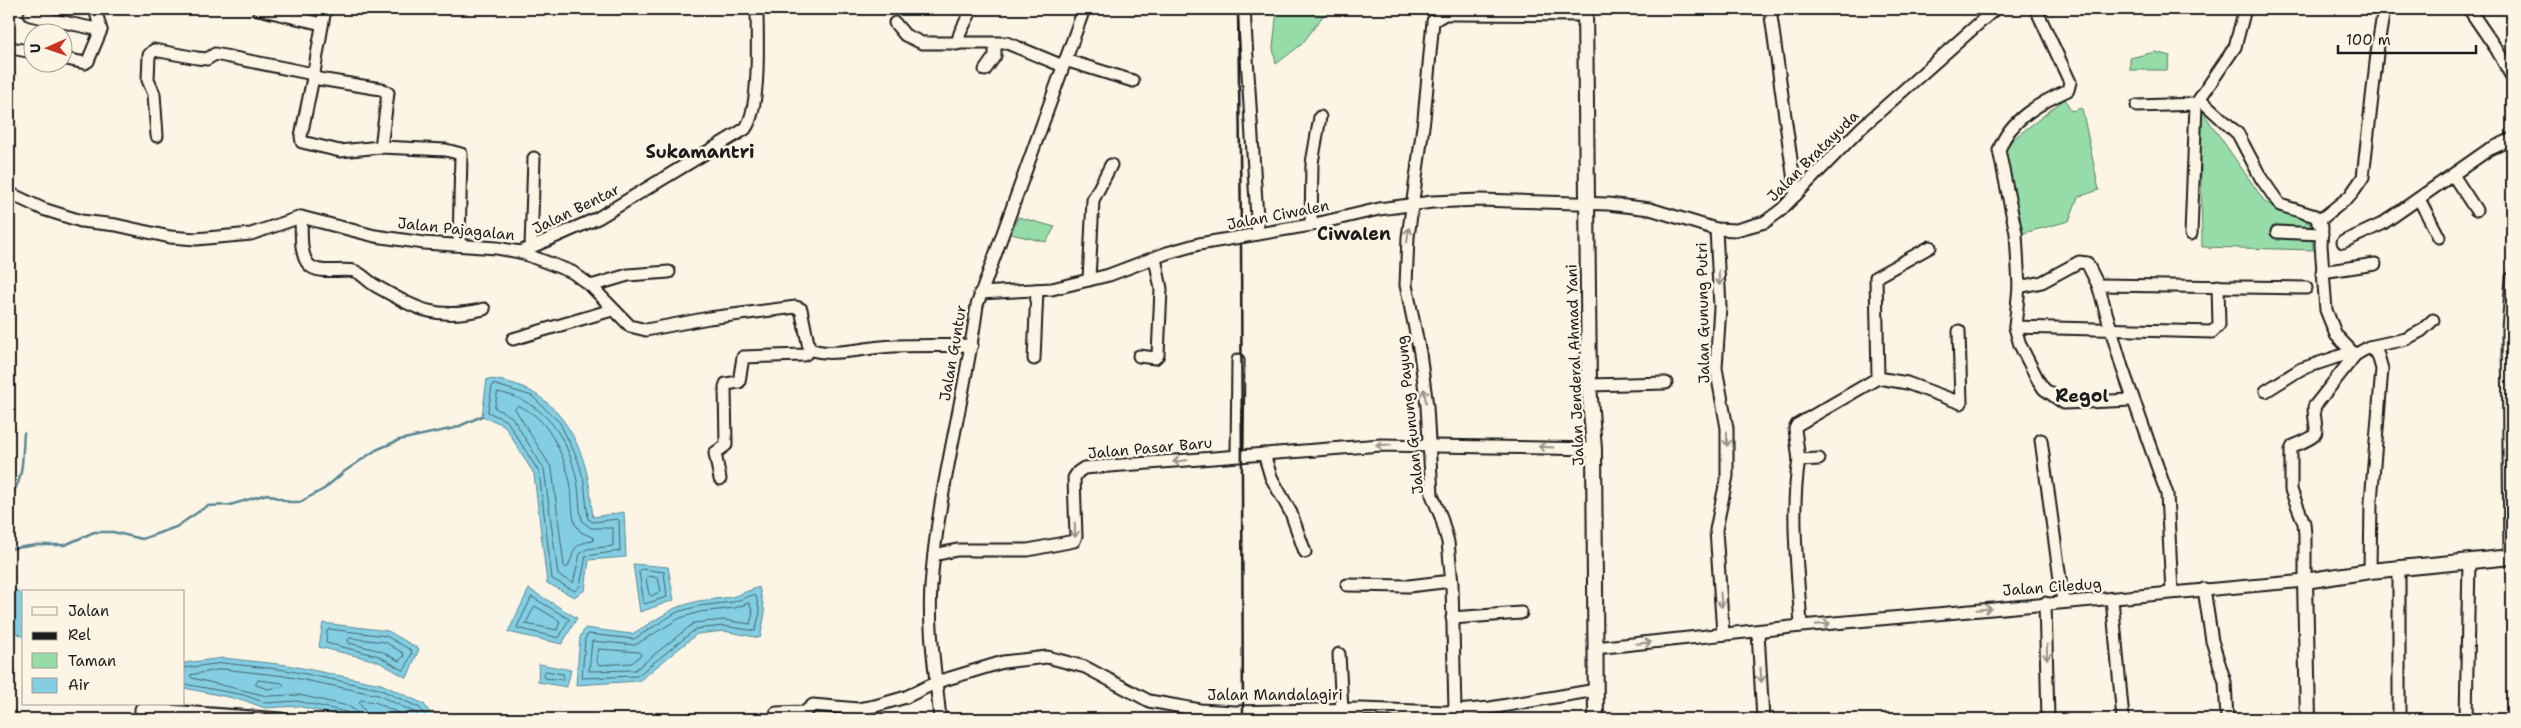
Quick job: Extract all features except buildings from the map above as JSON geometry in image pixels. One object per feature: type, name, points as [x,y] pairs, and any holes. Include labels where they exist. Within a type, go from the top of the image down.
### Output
[{"type":"main road","name":"Jalan Jenderal Ahmad Yani","points":[[1585,12],[1589,385],[1594,449],[1596,719]]},
{"type":"main road","name":"Jalan Ciledug","points":[[2305,581],[2370,571],[2511,557]]},
{"type":"main road","points":[[2305,581],[2308,719]]},
{"type":"street","points":[[72,60],[85,63],[88,61],[101,30],[95,9]]},
{"type":"street","points":[[258,9],[322,24]]},
{"type":"street","points":[[325,9],[301,136],[302,142],[340,151],[381,147],[446,150],[461,154],[459,245]]},
{"type":"street","name":"Jalan Bentar","points":[[526,249],[598,218],[745,129],[753,109],[756,74],[757,9]]},
{"type":"street","points":[[957,44],[960,33],[972,9]]},
{"type":"street","name":"Jalan Guntur","points":[[940,719],[930,622],[934,555],[980,293],[1084,9]]},
{"type":"street","points":[[1244,9],[1258,234]]},
{"type":"street","points":[[1770,9],[1796,195]]},
{"type":"street","name":"Jalan Bratayuda","points":[[1587,203],[1650,209],[1716,229],[1736,230],[1765,222],[1796,195],[1861,128],[1995,9]]},
{"type":"street","points":[[2036,9],[2070,82],[2068,90],[2050,98],[2022,115],[2002,142],[1999,150],[2016,233],[2019,287],[2015,328],[2020,345],[2038,380],[2044,389],[2059,400],[2074,404],[2132,400]]},
{"type":"street","points":[[2191,234],[2198,102],[2236,47],[2244,9]]},
{"type":"street","points":[[2320,220],[2350,196],[2363,177],[2384,9]]},
{"type":"street","points":[[2468,9],[2497,50],[2512,77]]},
{"type":"street","name":"Jalan Gunung Payung","points":[[1455,711],[1452,580],[1448,542],[1442,517],[1432,495],[1420,353],[1406,285],[1406,257],[1424,119],[1433,21],[1445,14],[1585,12]]},
{"type":"street","points":[[30,15],[101,30]]},
{"type":"street","points":[[895,22],[905,35],[917,42],[1014,45],[1064,63],[1133,80]]},
{"type":"street","points":[[985,70],[994,56],[995,44]]},
{"type":"street","points":[[17,49],[22,50]]},
{"type":"street","points":[[158,136],[154,94],[148,80],[150,55],[154,50],[207,59],[215,54],[381,89],[388,93],[381,147]]},
{"type":"street","points":[[2137,106],[2198,102],[2238,134],[2261,178],[2280,205],[2315,216],[2320,220],[2326,310],[2336,335],[2354,354]]},
{"type":"street","points":[[1311,225],[1312,163],[1320,117]]},
{"type":"street","points":[[2343,242],[2382,224],[2488,150],[2512,140]]},
{"type":"street","points":[[526,249],[534,158]]},
{"type":"street","points":[[1089,280],[1094,200],[1111,165]]},
{"type":"street","points":[[2453,175],[2476,210]]},
{"type":"street","points":[[9,196],[81,221],[116,225],[170,237],[196,239],[252,234],[301,217],[304,255],[308,264],[314,268],[356,271],[376,286],[409,303],[443,315],[460,315],[484,309]]},
{"type":"street","points":[[2419,199],[2439,238]]},
{"type":"street","name":"Jalan Ciwalen","points":[[980,293],[1037,290],[1089,280],[1199,244],[1311,225],[1379,209],[1480,200],[1587,203]]},
{"type":"street","name":"Jalan Pajagalan","points":[[301,217],[375,236],[459,245],[526,249],[572,272],[590,286],[630,326],[646,330],[717,317],[798,307],[812,350]]},
{"type":"street","name":"Jalan Gunung Putri","points":[[1716,229],[1720,307],[1716,368],[1727,428],[1728,476],[1716,530],[1723,634]]},
{"type":"street","points":[[2277,232],[2322,234]]},
{"type":"street","points":[[1878,378],[1875,288],[1877,275],[1930,247]]},
{"type":"street","points":[[1139,356],[1155,358],[1158,355],[1161,289],[1155,258]]},
{"type":"street","points":[[2019,287],[2042,282],[2082,262],[2087,263],[2098,285],[2132,400],[2167,494],[2172,592]]},
{"type":"street","points":[[2322,272],[2374,264]]},
{"type":"street","points":[[590,286],[628,275],[669,272]]},
{"type":"street","points":[[2511,557],[2508,329],[2512,278]]},
{"type":"street","points":[[2098,285],[2306,288]]},
{"type":"street","points":[[2015,328],[2178,332],[2216,330],[2219,325],[2218,286]]},
{"type":"street","points":[[1034,359],[1037,290]]},
{"type":"street","points":[[513,339],[612,310]]},
{"type":"street","points":[[2266,391],[2301,369],[2354,354],[2369,347],[2406,338],[2421,331],[2433,320]]},
{"type":"street","points":[[1800,626],[1796,510],[1799,460],[1795,429],[1797,425],[1878,378],[1907,383],[1961,403],[1959,331]]},
{"type":"street","points":[[720,479],[715,453],[726,445],[725,387],[726,384],[739,382],[743,357],[804,355],[812,350],[828,352],[892,346],[972,346]]},
{"type":"street","points":[[2369,347],[2378,355],[2382,369],[2371,501],[2370,571]]},
{"type":"street","points":[[2305,581],[2304,523],[2291,490],[2291,450],[2293,446],[2309,440],[2315,434],[2317,429],[2314,407],[2354,354]]},
{"type":"street","points":[[1238,360],[1233,456],[1381,444],[1594,449]]},
{"type":"street","points":[[1589,385],[1666,383]]},
{"type":"street","points":[[2041,440],[2063,601]]},
{"type":"street","points":[[1264,454],[1272,477],[1291,513],[1305,552]]},
{"type":"street","name":"Jalan Pasar Baru","points":[[934,555],[956,550],[1028,550],[1074,541],[1076,536],[1074,478],[1084,468],[1233,456]]},
{"type":"street","points":[[1799,460],[1820,459]]},
{"type":"street","points":[[2466,719],[2469,561]]},
{"type":"street","points":[[2399,568],[2399,719]]},
{"type":"street","points":[[1346,584],[1409,586],[1452,580]]},
{"type":"street","name":"Jalan Ciledug","points":[[1595,648],[2063,601],[2305,581]]},
{"type":"street","points":[[2204,589],[2212,641],[2225,682],[2227,719]]},
{"type":"street","points":[[2112,598],[2123,719]]},
{"type":"street","points":[[2045,603],[2048,719]]},
{"type":"street","points":[[1452,618],[1521,613]]},
{"type":"street","points":[[1758,632],[1763,719]]},
{"type":"street","points":[[1339,654],[1342,710]]},
{"type":"street","name":"Jalan Mandalagiri","points":[[776,713],[800,713],[814,705],[858,709],[891,702],[937,682],[1003,662],[1047,657],[1085,666],[1149,701],[1200,715],[1303,715],[1342,710],[1375,715],[1455,711],[1596,690]]},
{"type":"street","points":[[141,719],[141,709],[214,717],[254,716],[281,719]]},
{"type":"green space","points":[[1277,9],[1328,9],[1302,44],[1276,64],[1273,48]]},
{"type":"green space","points":[[2155,52],[2170,56],[2167,70],[2130,70],[2130,58]]},
{"type":"green space","points":[[2065,99],[2071,111],[2082,108],[2099,190],[2078,197],[2069,221],[2020,234],[2003,147]]},
{"type":"green space","points":[[2200,108],[2265,202],[2311,224],[2313,250],[2202,247]]},
{"type":"green space","points":[[1018,217],[1055,227],[1046,242],[1011,234]]},
{"type":"water","points":[[487,379],[507,382],[525,388],[555,410],[576,442],[583,460],[589,484],[593,517],[624,512],[626,557],[589,560],[585,590],[574,597],[547,583],[534,474],[504,425],[482,416]]},
{"type":"water","points":[[633,564],[668,567],[674,600],[640,612]]},
{"type":"water","points":[[9,585],[22,595],[22,636],[9,629]]},
{"type":"water","points":[[759,587],[765,613],[760,638],[724,631],[697,634],[639,681],[576,685],[580,637],[585,628],[632,634],[675,608],[698,601],[732,597]]},
{"type":"water","points":[[529,589],[577,618],[562,644],[508,632]]},
{"type":"water","points":[[323,623],[388,631],[419,649],[407,678],[377,661],[319,647]]},
{"type":"water","points":[[223,658],[287,665],[381,684],[424,704],[434,719],[354,719],[297,706],[265,708],[243,700],[185,688],[185,663]]},
{"type":"water","points":[[539,664],[571,670],[567,687],[538,682]]},
{"type":"waterway","points":[[9,549],[37,545],[65,545],[94,532],[113,532],[142,539],[176,527],[207,506],[230,505],[267,494],[289,502],[300,502],[324,489],[345,471],[376,450],[399,440],[455,428],[482,416]]},
{"type":"waterway","points":[[9,496],[18,483],[20,476],[24,433]]},
{"type":"railway","points":[[1238,9],[1241,227]]},
{"type":"railway","points":[[1241,245],[1243,719]]},
{"type":"district","name":"Sukamantri","points":[[700,152]]},
{"type":"district","name":"Ciwalen","points":[[1354,234]]},
{"type":"district","name":"Regol","points":[[2082,396]]}]
